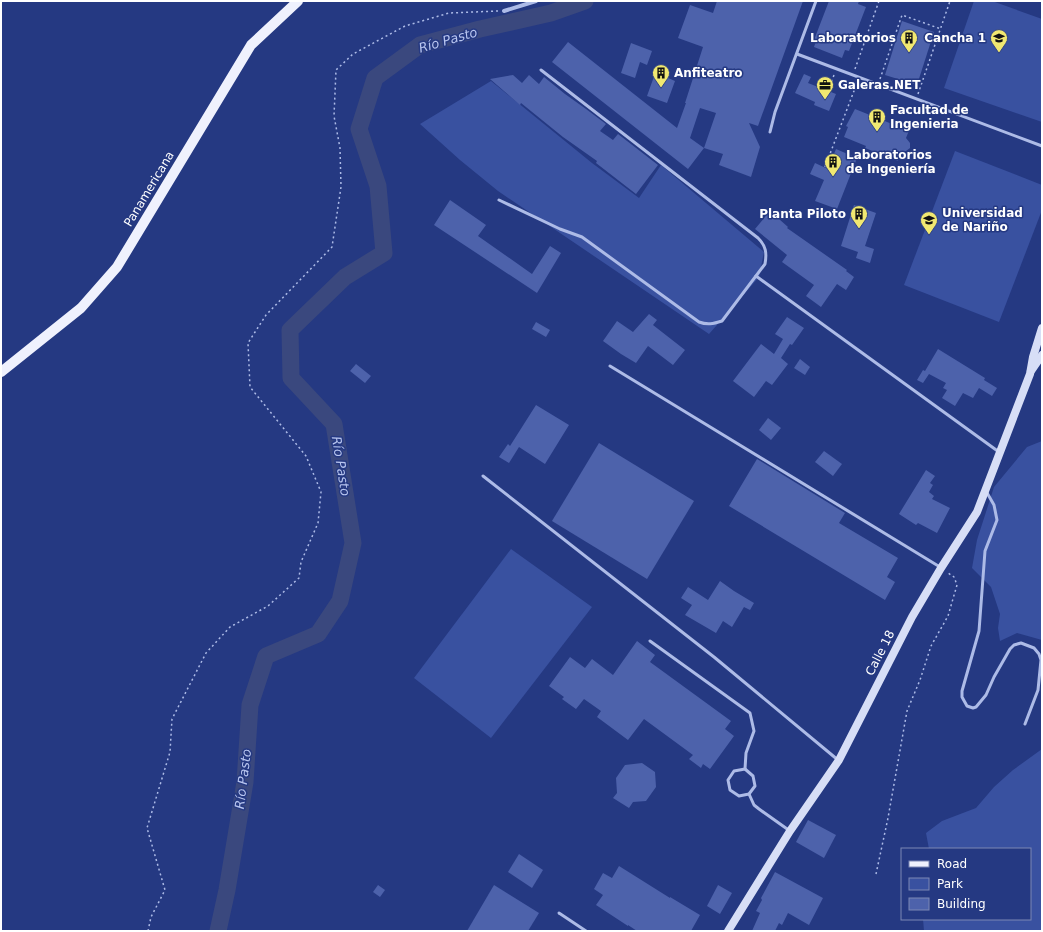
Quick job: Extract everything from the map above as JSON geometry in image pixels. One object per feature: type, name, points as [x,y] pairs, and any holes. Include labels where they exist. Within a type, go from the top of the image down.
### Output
[{"type":"main road","name":"Panamericana","points":[[1,372],[82,308],[117,267],[251,45],[298,1]]},
{"type":"main road","name":"Calle 18","points":[[728,931],[790,831],[839,760],[912,618],[941,568],[977,512],[1030,374],[1033,357],[1042,328]]},
{"type":"main road","name":"Calle 18","points":[[1030,374],[1041,359]]},
{"type":"street","points":[[504,11],[536,1]]},
{"type":"lane","points":[[770,132],[775,112],[816,1]]},
{"type":"lane","points":[[797,54],[1042,146]]},
{"type":"lane","points":[[499,200],[560,229],[582,237],[699,322],[705,324],[722,321],[765,264],[767,252],[762,242],[541,70]]},
{"type":"lane","points":[[756,276],[1000,452]]},
{"type":"lane","points":[[610,366],[941,568]]},
{"type":"lane","points":[[483,476],[714,656],[839,760]]},
{"type":"lane","points":[[985,489],[994,505],[997,520],[986,551],[979,631],[962,691],[962,697],[967,706],[973,708],[976,707],[986,695],[994,677],[1010,649],[1014,645],[1021,643],[1034,648],[1039,654],[1041,660],[1038,690],[1025,724]]},
{"type":"lane","points":[[650,641],[750,713],[754,731],[746,753],[745,769]]},
{"type":"lane","points":[[745,769],[753,776],[755,786],[749,794],[739,796],[730,790],[728,780],[734,771],[745,769]]},
{"type":"lane","points":[[749,794],[754,805],[759,810],[790,831]]},
{"type":"lane","points":[[559,913],[586,931]]},
{"type":"path","points":[[852,75],[879,1]]},
{"type":"path","points":[[916,99],[950,1]]},
{"type":"path","points":[[148,931],[151,917],[165,890],[147,828],[170,752],[172,719],[206,653],[230,627],[268,606],[299,578],[302,562],[318,523],[321,492],[306,456],[250,387],[248,342],[266,315],[332,247],[341,187],[340,148],[334,116],[336,70],[354,54],[404,26],[449,13],[504,11]]},
{"type":"path","points":[[878,85],[902,15],[941,28]]},
{"type":"path","points":[[828,91],[836,69]]},
{"type":"path","points":[[825,168],[859,78]]},
{"type":"path","points":[[876,874],[888,818],[907,711],[920,680],[931,646],[948,616],[957,586],[954,577],[941,568]]},
{"type":"green space","name":"Cancha 1","points":[[974,1],[992,1],[1042,19],[1042,122],[944,88]]},
{"type":"green space","points":[[491,81],[592,163],[639,198],[661,165],[764,252],[759,277],[709,334],[498,191],[460,160],[420,124]]},
{"type":"green space","points":[[955,151],[1042,185],[1042,210],[999,322],[904,285]]},
{"type":"green space","points":[[1042,441],[1042,640],[1017,633],[1000,641],[998,628],[1000,614],[991,587],[972,568],[977,540],[994,487],[1027,447]]},
{"type":"green space","points":[[511,549],[592,607],[491,738],[414,678]]},
{"type":"green space","points":[[1042,749],[1042,931],[924,931],[923,920],[1031,920],[1031,848],[929,848],[926,833],[942,821],[976,808],[994,787],[1013,770]]},
{"type":"building","points":[[717,1],[803,1],[758,126],[749,123],[760,147],[751,177],[719,165],[723,154],[704,148],[688,169],[552,62],[568,42],[677,128],[703,47],[678,38],[690,5],[713,13]],"holes":[[[700,108],[716,113],[704,148],[690,138]]]},
{"type":"building","points":[[829,1],[859,1],[858,4],[866,7],[849,51],[845,50],[842,58],[814,47],[816,41],[814,40]]},
{"type":"building","name":"Laboratorios","points":[[902,21],[934,32],[917,85],[885,75]]},
{"type":"building","points":[[631,43],[652,51],[647,65],[640,62],[635,78],[621,73]]},
{"type":"building","name":"Anfiteatro","points":[[657,68],[670,72],[668,78],[675,81],[667,103],[647,96]]},
{"type":"building","points":[[804,74],[811,77],[808,83],[836,94],[829,111],[814,105],[815,102],[795,93]]},
{"type":"building","points":[[513,75],[522,83],[529,75],[539,84],[544,77],[606,124],[600,131],[613,140],[618,134],[658,165],[636,194],[596,163],[597,161],[563,137],[521,103],[520,105],[490,79]]},
{"type":"building","name":"Facultad de Ingenieria","points":[[855,109],[897,126],[898,123],[910,128],[906,138],[910,143],[910,148],[901,152],[898,161],[865,148],[866,146],[844,137],[848,127],[846,126]]},
{"type":"building","name":"Laboratorios de Ingeniería","points":[[836,149],[857,158],[837,209],[815,201],[824,180],[810,174],[815,163],[828,169]]},
{"type":"building","points":[[450,200],[486,225],[478,236],[532,274],[550,246],[561,253],[537,293],[434,225]]},
{"type":"building","name":"Planta Piloto","points":[[854,205],[876,213],[865,246],[874,249],[870,263],[856,258],[858,252],[841,246]]},
{"type":"building","points":[[770,211],[788,227],[787,228],[847,270],[846,271],[854,277],[846,290],[837,284],[821,307],[806,296],[814,285],[782,262],[787,255],[755,229]]},
{"type":"building","points":[[649,314],[657,320],[653,325],[685,350],[673,365],[648,346],[636,363],[603,341],[617,321],[633,332]]},
{"type":"building","points":[[787,317],[804,328],[792,345],[790,344],[781,358],[788,364],[772,385],[766,381],[754,397],[733,381],[761,344],[774,354],[783,339],[775,334]]},
{"type":"building","points":[[536,322],[550,330],[546,337],[532,329]]},
{"type":"building","points":[[938,349],[985,378],[984,380],[997,388],[992,396],[979,388],[973,398],[963,393],[955,406],[942,398],[947,390],[943,388],[946,383],[929,374],[923,383],[917,380],[923,370],[925,371]]},
{"type":"building","points":[[800,359],[810,367],[805,375],[794,368]]},
{"type":"building","points":[[356,364],[371,376],[365,383],[350,371]]},
{"type":"building","points":[[536,405],[569,425],[545,464],[519,447],[509,463],[499,457],[508,444],[510,446]]},
{"type":"building","points":[[768,418],[781,428],[771,440],[759,430]]},
{"type":"building","points":[[599,443],[694,501],[647,579],[552,521]]},
{"type":"building","points":[[824,451],[842,464],[833,476],[815,462]]},
{"type":"building","points":[[757,459],[845,513],[839,523],[898,558],[887,577],[895,582],[885,600],[729,506]]},
{"type":"building","points":[[926,470],[935,476],[930,483],[933,485],[929,492],[934,496],[932,499],[950,508],[937,533],[918,523],[916,525],[899,514]]},
{"type":"building","points":[[720,581],[754,603],[750,610],[744,607],[732,627],[723,621],[716,633],[685,615],[692,605],[681,598],[688,587],[708,600]]},
{"type":"building","points":[[637,641],[655,655],[650,662],[731,721],[725,729],[734,736],[710,769],[703,764],[701,768],[689,759],[693,755],[644,719],[628,740],[597,717],[601,711],[584,699],[576,709],[562,699],[564,697],[549,686],[570,657],[585,668],[592,659],[613,675]]},
{"type":"building","points":[[642,763],[655,772],[656,787],[646,801],[633,802],[629,808],[613,798],[617,793],[616,778],[625,765]]},
{"type":"building","points":[[808,820],[836,835],[824,858],[796,842]]},
{"type":"building","points":[[519,854],[543,870],[532,888],[508,872]]},
{"type":"building","points":[[619,866],[700,915],[691,931],[637,931],[596,905],[603,895],[594,889],[603,873],[612,878]]},
{"type":"building","points":[[775,872],[823,898],[809,925],[788,913],[782,925],[779,923],[775,931],[752,931],[760,913],[756,911],[762,900],[761,898]]},
{"type":"building","points":[[378,885],[385,890],[380,897],[373,892]]},
{"type":"building","points":[[494,885],[539,913],[528,931],[467,931]]},
{"type":"building","points":[[718,885],[732,893],[720,914],[707,906]]},
{"type":"waterway","name":"Río Pasto","points":[[218,931],[227,890],[245,782],[250,705],[266,656],[318,634],[340,601],[353,543],[334,424],[291,378],[290,330],[345,277],[384,253],[378,186],[359,129],[375,78],[420,45],[480,29],[551,13],[585,1]]},
{"type":"place","name":"Laboratorios","points":[[909,53]]},
{"type":"place","name":"Cancha 1","points":[[999,53]]},
{"type":"place","name":"Anfiteatro","points":[[661,88]]},
{"type":"place","name":"Galeras.NET","points":[[825,100]]},
{"type":"place","name":"Facultad de Ingenieria","points":[[877,132]]},
{"type":"place","name":"Laboratorios de Ingeniería","points":[[833,177]]},
{"type":"place","name":"Planta Piloto","points":[[859,229]]},
{"type":"place","name":"Universidad de Nariño","points":[[929,235]]}]
